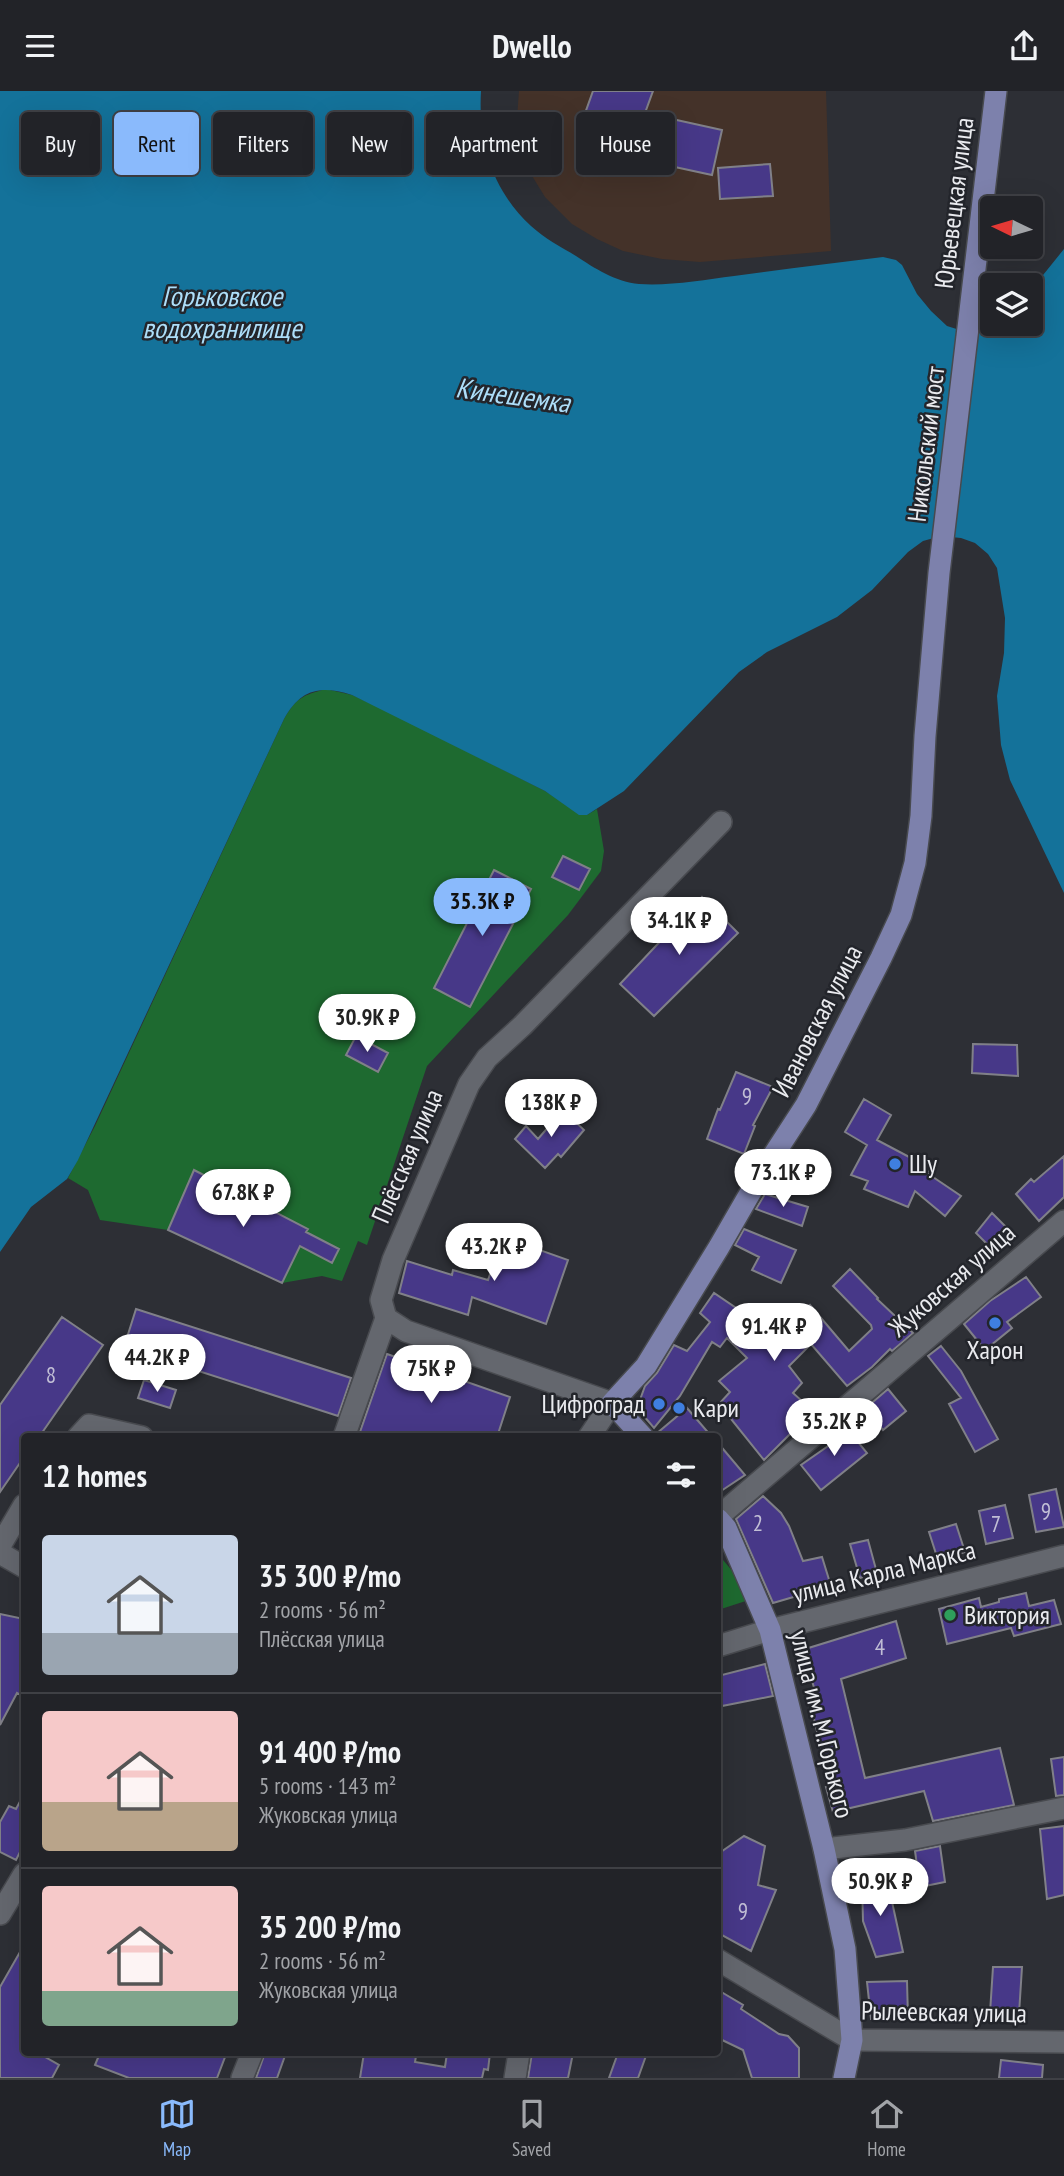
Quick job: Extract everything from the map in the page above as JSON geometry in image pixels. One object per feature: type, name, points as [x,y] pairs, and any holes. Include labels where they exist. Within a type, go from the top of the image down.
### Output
[{"type":"main road","name":"Юрьевецкая улица","points":[[968,321],[996,91]]},
{"type":"main road","name":"Никольский мост","points":[[939,573],[968,321]]},
{"type":"main road","name":"Ивановская улица","points":[[612,1403],[646,1366],[760,1176],[806,1105],[901,915],[915,863],[921,816],[939,573]]},
{"type":"main road","points":[[612,1403],[639,1433]]},
{"type":"main road","name":"улица им. М.Горького","points":[[721,1522],[770,1630],[824,1849],[845,1949],[852,2040],[844,2078]]},
{"type":"street","name":"Плёсская улица","points":[[345,1433],[386,1318],[381,1300],[393,1260],[469,1084],[487,1058],[522,1026],[721,822]]},
{"type":"street","name":"Жуковская улица","points":[[721,1515],[1064,1221]]},
{"type":"street","points":[[386,1318],[406,1331],[612,1403]]},
{"type":"street","name":"Ивановская улица","points":[[592,1433],[612,1403]]},
{"type":"street","points":[[82,1433],[89,1425],[124,1433]]},
{"type":"street","points":[[0,1546],[21,1510]]},
{"type":"street","points":[[0,1553],[21,1565]]},
{"type":"street","name":"улица Карла Маркса","points":[[721,1645],[770,1630],[1064,1556]]},
{"type":"street","points":[[824,1849],[905,1840],[1064,1808]]},
{"type":"street","points":[[0,1913],[21,1879]]},
{"type":"street","name":"Рылеевская улица","points":[[721,1962],[852,2040],[1064,2042]]},
{"type":"street","points":[[242,2078],[251,2056]]},
{"type":"street","points":[[514,2078],[518,2056]]},
{"type":"shaded area","points":[[519,91],[826,91],[831,251],[700,262],[662,259],[623,251],[572,224],[545,197],[531,175],[562,175],[562,112],[517,112]]},
{"type":"green space","points":[[326,689],[352,695],[391,713],[545,791],[576,811],[587,815],[597,809],[604,851],[601,871],[568,915],[427,1066],[367,1245],[358,1241],[342,1281],[322,1276],[282,1283],[168,1230],[100,1220],[88,1190],[68,1178],[95,1126],[284,719],[301,698]]},
{"type":"green space","points":[[721,1558],[755,1598],[721,1609]]},
{"type":"water","points":[[0,91],[481,91],[481,112],[426,112],[426,175],[494,175],[506,197],[531,226],[590,265],[614,277],[630,283],[663,284],[883,257],[896,260],[902,265],[917,294],[947,326],[966,332],[980,331],[980,336],[1043,336],[1043,275],[1064,249],[1064,893],[1010,780],[1001,745],[997,696],[1004,653],[1005,618],[997,568],[988,554],[975,543],[961,538],[941,536],[923,541],[908,552],[872,590],[837,617],[767,652],[739,672],[624,791],[587,815],[579,815],[545,791],[352,695],[330,690],[312,692],[297,701],[284,719],[78,1160],[67,1179],[31,1207],[0,1252]]},
{"type":"building","points":[[593,91],[653,91],[645,112],[586,112]]},
{"type":"building","points":[[675,120],[722,130],[712,175],[675,167]]},
{"type":"building","points":[[770,164],[773,196],[720,199],[718,168]]},
{"type":"building","points":[[563,856],[590,869],[579,890],[552,877]]},
{"type":"building","points":[[494,870],[531,889],[470,1007],[434,988]]},
{"type":"building","points":[[702,897],[738,933],[654,1016],[620,984]]},
{"type":"building","points":[[356,1036],[388,1053],[378,1072],[346,1055]]},
{"type":"building","points":[[973,1044],[1017,1045],[1018,1076],[972,1073]]},
{"type":"building","points":[[736,1072],[773,1087],[753,1125],[755,1126],[744,1154],[707,1139]]},
{"type":"building","points":[[864,1099],[891,1115],[877,1140],[930,1168],[927,1173],[961,1196],[945,1216],[915,1191],[908,1207],[864,1189],[868,1181],[851,1175],[867,1145],[845,1132]]},
{"type":"building","points":[[563,1110],[584,1130],[561,1157],[558,1154],[545,1168],[515,1139],[526,1126],[538,1139]]},
{"type":"building","points":[[1064,1156],[1064,1197],[1039,1221],[1016,1194],[1031,1179],[1034,1182]]},
{"type":"building","points":[[194,1170],[308,1229],[306,1232],[339,1249],[332,1263],[300,1246],[282,1283],[168,1230]]},
{"type":"building","points":[[765,1194],[808,1207],[802,1226],[756,1209]]},
{"type":"building","points":[[992,1213],[1014,1235],[996,1253],[976,1233]]},
{"type":"building","points":[[744,1229],[796,1250],[781,1283],[752,1270],[759,1257],[735,1245]]},
{"type":"building","points":[[503,1237],[568,1260],[546,1324],[472,1297],[468,1315],[399,1293],[407,1261],[452,1275],[453,1270],[488,1280]]},
{"type":"building","points":[[850,1269],[913,1333],[847,1386],[811,1344],[789,1366],[802,1383],[793,1393],[813,1411],[764,1460],[719,1404],[730,1392],[719,1381],[747,1358],[727,1338],[720,1347],[712,1342],[680,1396],[654,1428],[643,1415],[641,1397],[645,1386],[657,1373],[674,1345],[687,1351],[710,1322],[700,1313],[714,1293],[773,1333],[777,1329],[780,1331],[810,1305],[849,1351],[872,1329],[833,1286]]},
{"type":"building","points":[[1026,1277],[1041,1297],[1007,1322],[1012,1328],[985,1350],[964,1324],[990,1301]]},
{"type":"building","points":[[136,1309],[351,1378],[338,1416],[124,1347]]},
{"type":"building","points":[[62,1317],[103,1345],[42,1433],[21,1433],[21,1461],[0,1492],[0,1405]]},
{"type":"building","points":[[941,1346],[961,1371],[998,1439],[975,1452],[949,1404],[961,1398],[928,1356]]},
{"type":"building","points":[[387,1354],[510,1397],[498,1433],[360,1432]]},
{"type":"building","points":[[144,1380],[176,1390],[170,1408],[138,1398]]},
{"type":"building","points":[[888,1389],[906,1411],[883,1430],[866,1408]]},
{"type":"building","points":[[687,1408],[709,1433],[657,1433]]},
{"type":"building","points":[[845,1426],[867,1453],[821,1490],[801,1465],[831,1444],[828,1440]]},
{"type":"building","points":[[721,1447],[745,1475],[721,1491]]},
{"type":"building","points":[[1056,1489],[1064,1527],[1036,1532],[1029,1495]]},
{"type":"building","points":[[763,1496],[781,1513],[789,1526],[803,1561],[822,1557],[831,1586],[773,1603],[736,1519]]},
{"type":"building","points":[[1005,1505],[1013,1538],[986,1544],[979,1511]]},
{"type":"building","points":[[956,1524],[965,1552],[938,1560],[929,1532]]},
{"type":"building","points":[[868,1540],[877,1573],[860,1578],[850,1544]]},
{"type":"building","points":[[1026,1593],[1029,1606],[1054,1600],[1061,1624],[1014,1636],[1011,1628],[947,1644],[939,1609],[979,1598],[981,1607],[999,1602],[999,1599]]},
{"type":"building","points":[[0,1614],[21,1618],[21,1695],[17,1693],[0,1725]]},
{"type":"building","points":[[896,1621],[906,1658],[841,1679],[865,1778],[1000,1748],[1014,1805],[933,1821],[924,1791],[833,1812],[826,1787],[830,1786],[811,1706],[819,1703],[802,1650]]},
{"type":"building","points":[[765,1664],[773,1696],[722,1706],[721,1675]]},
{"type":"building","points":[[1064,1757],[1064,1795],[1056,1796],[1051,1759]]},
{"type":"building","points":[[21,1800],[21,1850],[16,1860],[0,1852],[0,1822],[9,1806],[16,1809]]},
{"type":"building","points":[[1064,1826],[1064,1895],[1047,1899],[1040,1829]]},
{"type":"building","points":[[744,1836],[765,1846],[758,1885],[776,1890],[751,1951],[721,1935],[721,1852]]},
{"type":"building","points":[[940,1846],[945,1882],[920,1887],[915,1851]]},
{"type":"building","points":[[887,1879],[903,1952],[876,1957],[863,1921],[862,1882]]},
{"type":"building","points":[[21,1950],[21,2056],[43,2056],[59,2065],[52,2078],[0,2078],[0,1987]]},
{"type":"building","points":[[993,1967],[1022,1967],[1019,2014],[990,2013]]},
{"type":"building","points":[[907,1981],[908,2018],[871,2019],[867,1982]]},
{"type":"building","points":[[721,1992],[743,2005],[741,2009],[779,2034],[788,2036],[799,2048],[799,2078],[752,2078],[743,2050],[721,2039]]},
{"type":"building","points":[[99,2056],[225,2057],[217,2078],[129,2078],[95,2065]]},
{"type":"building","points":[[264,2056],[285,2056],[277,2078],[256,2078]]},
{"type":"building","points":[[364,2056],[416,2056],[415,2062],[445,2067],[447,2056],[490,2056],[488,2070],[484,2069],[482,2078],[360,2078]]},
{"type":"building","points":[[532,2056],[572,2056],[568,2078],[528,2078]]},
{"type":"building","points":[[617,2056],[646,2056],[638,2078],[609,2078]]},
{"type":"building","points":[[1001,2060],[1043,2065],[1042,2078],[999,2078]]},
{"type":"place","name":"Шу","points":[[895,1164]]},
{"type":"place","name":"Харон","points":[[995,1323]]},
{"type":"place","name":"Цифроград","points":[[659,1404]]},
{"type":"place","name":"Кари","points":[[679,1408]]},
{"type":"place","name":"Виктория","points":[[950,1615]]},
{"type":"water label","name":"Горьковское водохранилище","points":[[222,312]]},
{"type":"water label","name":"Кинешемка","points":[[513,395]]}]
